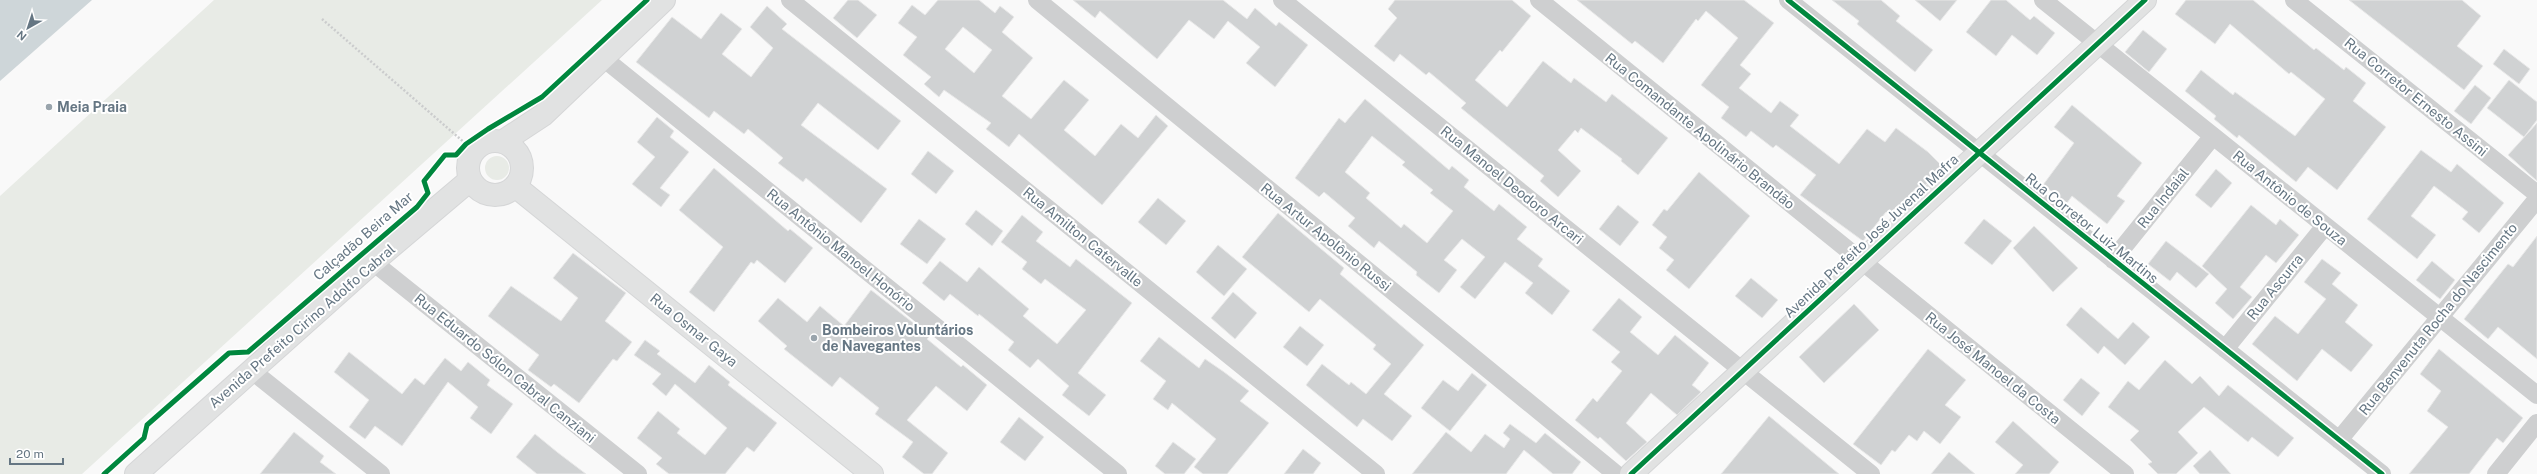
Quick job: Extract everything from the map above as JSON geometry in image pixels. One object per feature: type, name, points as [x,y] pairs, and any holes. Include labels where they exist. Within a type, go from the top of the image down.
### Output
[{"type":"main road","points":[[502,142],[543,115],[602,57],[664,0]]},
{"type":"main road","name":"Avenida Prefeito José Juvenal Mafra","points":[[1631,474],[2145,0]]},
{"type":"main road","points":[[492,141],[502,142],[515,150],[520,157],[522,172],[515,186],[508,192],[491,195],[476,187],[470,180],[468,168],[474,150],[482,144],[492,141]]},
{"type":"main road","name":"Avenida Prefeito Cirino Adolfo Cabral","points":[[136,474],[373,262],[470,180]]},
{"type":"main road","name":"Rua Osmar Gaya","points":[[515,186],[872,474]]},
{"type":"street","name":"Rua Amilton Catervalle","points":[[790,0],[1376,474]]},
{"type":"street","name":"Rua Artur Apolônio Russi","points":[[1037,0],[1616,474]]},
{"type":"street","name":"Rua Manoel Deodoro Arcari","points":[[1282,0],[1871,474]]},
{"type":"street","name":"Rua Comandante Apolinário Brandão","points":[[1539,0],[1862,261]]},
{"type":"street","name":"Rua Corretor Luiz Martins","points":[[1788,0],[2382,474]]},
{"type":"street","name":"Rua Antônio de Souza","points":[[2043,0],[2537,395]]},
{"type":"street","name":"Rua Corretor Ernesto Assini","points":[[2294,0],[2537,194]]},
{"type":"street","name":"Rua Antônio Manoel Honório","points":[[602,57],[1118,474]]},
{"type":"street","name":"Rua Indaial","points":[[2113,260],[2213,136]]},
{"type":"street","name":"Rua Benvenuta Rocha do Nascimento","points":[[2339,440],[2537,199]]},
{"type":"street","name":"Rua Ascurra","points":[[2225,349],[2325,226]]},
{"type":"street","name":"Rua José Manoel da Costa","points":[[1862,261],[2125,474]]},
{"type":"street","name":"Rua Eduardo Sólon Cabral Canziani","points":[[373,262],[638,474]]},
{"type":"street","points":[[251,370],[381,474]]},
{"type":"street","points":[[2496,474],[2537,423]]},
{"type":"path","points":[[322,19],[466,144]]},
{"type":"path","points":[[461,149],[471,140]]},
{"type":"shaded area","points":[[0,0],[92,0],[0,81]]},
{"type":"shaded area","points":[[214,0],[602,0],[82,474],[0,474],[0,196]]},
{"type":"shaded area","points":[[497,156],[506,159],[509,168],[506,177],[497,180],[488,177],[485,168],[488,159]]},
{"type":"building","points":[[848,0],[858,0],[877,15],[857,38],[833,18]]},
{"type":"building","points":[[938,0],[979,0],[995,13],[1000,6],[1014,17],[1002,32],[1033,58],[1002,96],[1031,119],[1064,80],[1089,100],[1064,130],[1095,156],[1121,124],[1138,138],[1156,115],[1168,126],[1102,205],[1019,134],[1009,147],[986,129],[991,123],[944,90],[939,97],[924,84],[931,77],[903,55],[917,37],[898,23],[912,5],[925,15]],"holes":[[[963,27],[992,50],[974,73],[945,49]]]},
{"type":"building","points":[[1073,0],[1223,0],[1247,19],[1255,8],[1276,26],[1279,22],[1308,45],[1275,87],[1246,63],[1260,47],[1228,21],[1214,39],[1189,20],[1157,59],[1100,11],[1095,18]]},
{"type":"building","points":[[1395,0],[1512,0],[1531,16],[1502,52],[1500,50],[1475,80],[1507,107],[1543,61],[1571,83],[1574,78],[1606,102],[1612,94],[1668,138],[1638,175],[1621,161],[1622,159],[1581,128],[1578,133],[1575,130],[1558,150],[1581,171],[1558,197],[1540,181],[1544,176],[1461,108],[1466,103],[1429,72],[1426,75],[1400,54],[1394,62],[1374,46],[1397,18],[1388,9]]},
{"type":"building","points":[[1577,0],[1744,0],[1774,23],[1740,65],[1751,74],[1739,88],[1771,113],[1780,101],[1799,115],[1790,126],[1839,164],[1867,129],[1885,142],[1896,128],[1928,152],[1944,168],[1919,191],[1916,188],[1892,217],[1886,212],[1863,241],[1800,195],[1816,175],[1776,145],[1773,148],[1751,131],[1746,137],[1721,118],[1729,107],[1701,85],[1738,38],[1706,11],[1698,21],[1696,19],[1663,63],[1635,41],[1632,44]]},
{"type":"building","points":[[1832,0],[1881,0],[1900,16],[1896,21],[1933,50],[1915,72],[1857,24],[1859,21]]},
{"type":"building","points":[[1915,0],[1957,0],[1940,21]]},
{"type":"building","points":[[1991,0],[2006,0],[2030,20],[2034,16],[2055,33],[2037,55],[2012,35],[1996,56],[1966,32]]},
{"type":"building","points":[[2186,0],[2253,0],[2314,50],[2316,48],[2344,70],[2346,67],[2366,83],[2353,101],[2386,127],[2337,190],[2308,167],[2296,182],[2239,135],[2237,138],[2214,119],[2216,116],[2185,91],[2201,70],[2233,95],[2235,92],[2295,136],[2325,99],[2291,72],[2289,74],[2230,24],[2215,44],[2175,14]]},
{"type":"building","points":[[2349,0],[2462,0],[2481,16],[2457,46],[2483,66],[2464,90]]},
{"type":"building","points":[[767,6],[787,24],[782,29],[901,121],[878,150],[818,103],[801,125],[887,189],[861,223],[806,178],[803,182],[778,163],[783,158],[748,129],[744,134],[714,111],[709,118],[636,62],[672,17],[701,39],[721,13],[742,29],[722,54],[751,77],[773,48],[750,27]]},
{"type":"building","points":[[2143,30],[2167,49],[2149,72],[2125,52]]},
{"type":"building","points":[[2504,49],[2530,69],[2519,84],[2493,64]]},
{"type":"building","points":[[2509,80],[2537,102],[2537,120],[2524,137],[2487,108]]},
{"type":"building","points":[[2475,85],[2491,98],[2471,124],[2454,111]]},
{"type":"building","points":[[1365,99],[1449,170],[1452,166],[1469,180],[1464,187],[1494,211],[1499,204],[1527,227],[1517,239],[1543,259],[1538,266],[1570,291],[1552,315],[1525,293],[1533,283],[1505,262],[1475,299],[1460,287],[1485,257],[1462,239],[1444,260],[1457,270],[1439,293],[1416,275],[1417,272],[1379,241],[1374,248],[1348,226],[1355,218],[1324,192],[1319,197],[1295,178],[1339,118],[1345,123]],"holes":[[[1372,136],[1405,162],[1402,165],[1433,190],[1430,193],[1453,211],[1427,243],[1404,224],[1401,228],[1366,198],[1370,193],[1345,172]]]},
{"type":"building","points":[[2072,105],[2142,163],[2117,196],[2125,201],[2107,224],[2072,196],[2067,203],[2043,185],[2074,143],[2054,127]]},
{"type":"building","points":[[657,117],[674,131],[670,137],[689,152],[660,188],[670,195],[661,207],[632,184],[655,157],[637,142]]},
{"type":"building","points":[[2537,123],[2537,181],[2508,155]]},
{"type":"building","points":[[2421,150],[2451,172],[2457,164],[2504,203],[2479,233],[2462,219],[2468,212],[2434,186],[2411,216],[2436,235],[2417,259],[2367,219]]},
{"type":"building","points":[[928,151],[954,171],[936,194],[911,174]]},
{"type":"building","points":[[714,168],[788,231],[790,229],[813,248],[785,283],[757,260],[754,264],[751,262],[714,312],[689,292],[723,247],[679,210]]},
{"type":"building","points":[[2216,169],[2232,183],[2211,208],[2195,195]]},
{"type":"building","points":[[1699,172],[1750,216],[1689,289],[1666,270],[1674,260],[1659,248],[1667,237],[1652,225],[1664,209],[1667,211]]},
{"type":"building","points":[[1158,198],[1186,221],[1166,245],[1138,222]]},
{"type":"building","points":[[1618,205],[1639,222],[1620,246],[1599,229]]},
{"type":"building","points":[[2251,205],[2276,225],[2280,219],[2299,235],[2276,263],[2266,255],[2240,287],[2252,297],[2233,319],[2215,303],[2227,289],[2202,266]]},
{"type":"building","points":[[976,210],[1003,231],[992,246],[965,224]]},
{"type":"building","points":[[1278,213],[1344,268],[1340,274],[1424,345],[1384,394],[1412,416],[1392,441],[1363,419],[1357,427],[1306,385],[1322,364],[1349,385],[1351,382],[1366,394],[1391,364],[1373,349],[1376,345],[1320,299],[1309,312],[1242,257]]},
{"type":"building","points":[[1022,215],[1043,232],[1036,241],[1070,267],[1076,259],[1132,303],[1078,373],[1106,395],[1089,416],[1062,395],[1069,386],[1038,359],[1030,368],[1008,350],[1014,342],[979,314],[978,316],[950,294],[944,301],[922,283],[940,261],[967,282],[979,267],[1029,309],[1023,316],[1057,344],[1086,310],[1045,279],[1041,284],[1022,269],[1027,262],[1001,242]]},
{"type":"building","points":[[919,219],[946,239],[927,264],[900,244]]},
{"type":"building","points":[[1984,219],[2012,241],[1992,265],[1964,243]]},
{"type":"building","points":[[2034,226],[2078,268],[2053,292],[2013,248]]},
{"type":"building","points":[[2537,236],[2537,359],[2498,327],[2488,339],[2464,319],[2508,264],[2513,267]]},
{"type":"building","points":[[2166,241],[2209,274],[2196,288],[2177,272],[2170,281],[2148,264]]},
{"type":"building","points":[[1218,245],[1247,269],[1224,296],[1196,272]]},
{"type":"building","points":[[573,253],[626,293],[605,321],[632,342],[617,361],[613,359],[579,403],[554,384],[551,387],[528,370],[539,355],[488,316],[511,286],[561,321],[578,298],[553,278]]},
{"type":"building","points":[[2322,259],[2341,273],[2332,284],[2358,305],[2345,322],[2373,345],[2351,372],[2322,349],[2297,381],[2252,344],[2275,316],[2298,334],[2326,299],[2304,282]]},
{"type":"building","points":[[2432,261],[2455,280],[2440,299],[2416,280]]},
{"type":"building","points":[[1751,278],[1778,300],[1762,318],[1735,296]]},
{"type":"building","points":[[871,290],[930,336],[927,339],[961,367],[963,365],[987,385],[967,411],[936,386],[907,420],[948,453],[932,474],[924,474],[902,457],[913,442],[875,414],[879,408],[840,377],[832,387],[784,349],[787,346],[758,321],[778,298],[807,322],[820,306],[844,326]]},
{"type":"building","points":[[1233,292],[1257,313],[1235,339],[1211,318]]},
{"type":"building","points":[[1619,298],[1642,317],[1630,332],[1658,355],[1675,335],[1709,363],[1692,385],[1701,392],[1677,415],[1651,393],[1626,423],[1647,442],[1626,461],[1600,437],[1598,439],[1575,420],[1593,398],[1597,402],[1622,371],[1611,362],[1620,352],[1592,330]]},
{"type":"building","points":[[1854,304],[1879,330],[1824,383],[1799,357]]},
{"type":"building","points":[[2081,307],[2118,339],[2133,322],[2150,337],[2125,365],[2104,346],[2098,354],[2066,325]]},
{"type":"building","points":[[1300,326],[1324,345],[1307,366],[1283,347]]},
{"type":"building","points":[[1159,337],[1199,368],[1205,359],[1249,391],[1240,401],[1269,423],[1227,474],[1203,474],[1194,467],[1216,439],[1172,403],[1168,410],[1153,399],[1166,381],[1140,361]]},
{"type":"building","points":[[645,340],[660,351],[657,354],[695,383],[709,365],[730,382],[728,385],[777,423],[754,452],[747,447],[725,474],[669,474],[656,464],[662,458],[637,438],[658,411],[680,429],[677,433],[705,455],[727,428],[675,384],[666,396],[652,384],[661,374],[634,355]]},
{"type":"building","points":[[1928,349],[1966,380],[1945,405],[1961,417],[1940,444],[1924,431],[1917,441],[1909,435],[1895,452],[1892,450],[1881,465],[1853,444]]},
{"type":"building","points":[[2439,349],[2523,418],[2503,443],[2497,438],[2469,474],[2409,474],[2448,427],[2427,411],[2441,391],[2420,374]]},
{"type":"building","points":[[349,352],[402,394],[415,378],[424,385],[445,358],[461,371],[468,362],[490,380],[487,385],[513,404],[491,434],[470,418],[478,407],[448,382],[402,446],[375,426],[365,439],[349,427],[369,400],[334,372]]},
{"type":"building","points":[[2165,360],[2192,384],[2200,376],[2219,396],[2228,385],[2294,438],[2278,457],[2252,437],[2248,442],[2204,407],[2178,432],[2198,453],[2176,474],[2158,474],[2148,464],[2152,462],[2130,440],[2139,431],[2108,407],[2128,381],[2139,390]]},
{"type":"building","points":[[1472,373],[1487,385],[1450,431],[1421,408],[1443,380],[1458,391]]},
{"type":"building","points":[[2081,378],[2100,393],[2082,416],[2063,400]]},
{"type":"building","points":[[1769,416],[1839,474],[1721,474]]},
{"type":"building","points":[[1019,417],[1044,437],[1025,461],[1000,442]]},
{"type":"building","points":[[2013,421],[2059,462],[2049,474],[2015,474],[2023,465],[1995,442]]},
{"type":"building","points":[[1510,424],[1536,443],[1545,433],[1581,462],[1572,474],[1553,474],[1524,450],[1506,474],[1412,474],[1446,432],[1471,452],[1485,434],[1504,448],[1510,439],[1503,433]]},
{"type":"building","points":[[294,432],[324,456],[320,462],[336,474],[260,474]]},
{"type":"building","points":[[535,434],[586,474],[537,474],[516,457]]},
{"type":"building","points":[[1173,442],[1196,459],[1184,474],[1165,474],[1155,466]]},
{"type":"building","points":[[1303,449],[1321,463],[1313,474],[1284,474]]},
{"type":"building","points":[[2210,450],[2231,474],[2200,474],[2193,466]]},
{"type":"building","points":[[1949,452],[1975,474],[1931,474]]},
{"type":"cycle path","name":"Calçadão Beira Mar","points":[[104,474],[144,438],[147,425],[229,353],[248,352],[417,207],[428,193],[424,181],[445,155],[456,155],[466,144],[488,129],[542,97],[647,0]]},
{"type":"cycle path","points":[[1788,0],[2382,474]]},
{"type":"cycle path","points":[[1631,474],[2145,0]]},
{"type":"place","name":"Meia Praia","points":[[49,107]]},
{"type":"place","name":"Bombeiros Voluntários de Navegantes","points":[[814,338]]}]
